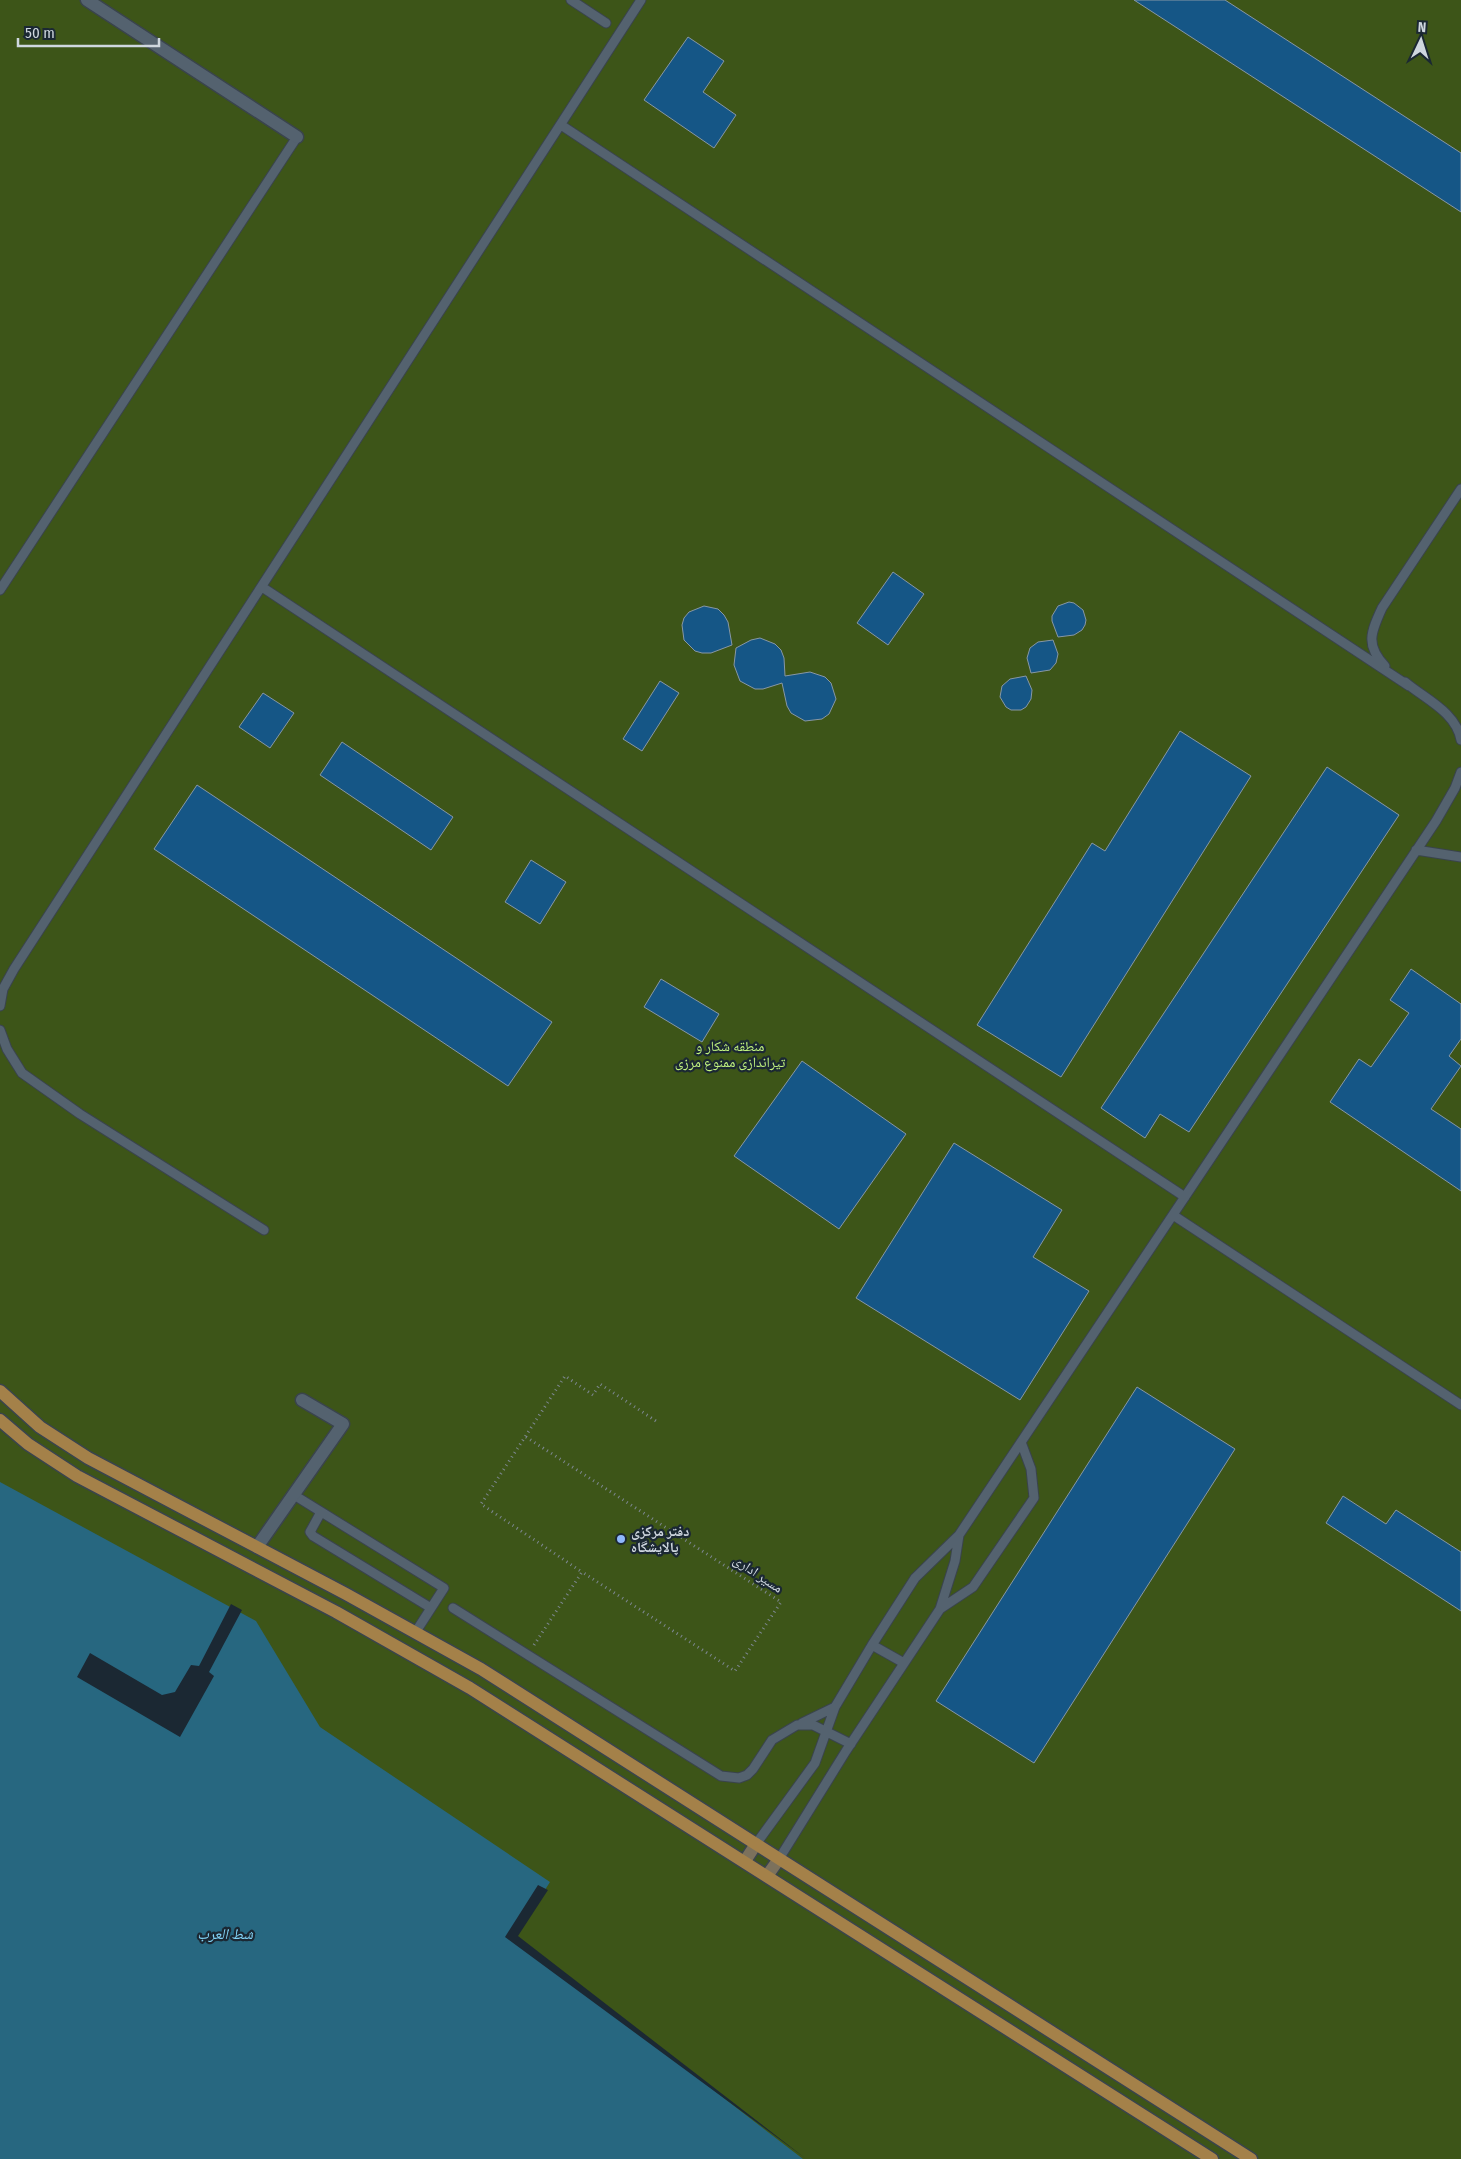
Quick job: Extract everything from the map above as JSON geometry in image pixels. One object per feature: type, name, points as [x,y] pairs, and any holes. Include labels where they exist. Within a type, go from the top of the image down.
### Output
[{"type":"main road","points":[[0,1391],[6,1399],[40,1427],[88,1458],[258,1547],[481,1670],[1251,2159]]},
{"type":"main road","points":[[0,1420],[28,1444],[77,1476],[336,1612],[470,1688],[1212,2159]]},
{"type":"main road","points":[[745,1862],[756,1844]]},
{"type":"main road","points":[[767,1876],[779,1859]]},
{"type":"street","points":[[87,0],[297,138]]},
{"type":"street","points":[[258,1547],[343,1424],[302,1400]]},
{"type":"lane","points":[[571,0],[606,23]]},
{"type":"lane","points":[[0,1006],[3,989],[14,969],[641,0]]},
{"type":"lane","points":[[561,125],[1410,686],[1446,712],[1460,734],[1461,740]]},
{"type":"lane","points":[[0,590],[297,138]]},
{"type":"lane","points":[[1410,686],[1384,665],[1376,654],[1371,645],[1372,629],[1382,608],[1461,489]]},
{"type":"lane","points":[[262,587],[1185,1197]]},
{"type":"lane","points":[[756,1844],[815,1763],[835,1707],[915,1578],[959,1535],[1022,1442],[1416,850],[1455,788],[1461,772]]},
{"type":"lane","points":[[1416,850],[1461,857]]},
{"type":"lane","points":[[0,1030],[7,1049],[22,1073],[80,1114],[264,1230]]},
{"type":"lane","points":[[1173,1215],[1461,1405]]},
{"type":"lane","points":[[940,1609],[972,1587],[1034,1498],[1031,1469],[1022,1442]]},
{"type":"lane","points":[[294,1495],[444,1588],[415,1633]]},
{"type":"lane","points":[[322,1512],[311,1528],[310,1532],[313,1536],[431,1608]]},
{"type":"lane","points":[[779,1859],[940,1609],[955,1561],[959,1535]]},
{"type":"lane","points":[[453,1608],[721,1776],[739,1778],[747,1775],[772,1740],[797,1725],[835,1707]]},
{"type":"lane","points":[[872,1645],[904,1664]]},
{"type":"lane","points":[[797,1725],[813,1725],[852,1744]]},
{"type":"path","name":"مسیر اداری","points":[[526,1437],[781,1602],[735,1671],[481,1504],[565,1376],[593,1395],[600,1384],[659,1423]]},
{"type":"path","points":[[528,1654],[582,1572]]},
{"type":"green space","name":"منطقه شکار و تیراندازی ممنوع مرزی","points":[[0,0],[1461,0],[1461,2159],[66,2159],[0,2108]]},
{"type":"water","name":"شط العرب","points":[[0,1482],[256,1621],[320,1727],[550,1882],[515,1937],[803,2159],[0,2159]]},
{"type":"pier","points":[[231,1604],[242,1610],[209,1672],[214,1676],[180,1737],[77,1677],[90,1653],[162,1695],[175,1692],[191,1665],[199,1666]]},
{"type":"pier","points":[[538,1885],[548,1890],[518,1936],[805,2158],[505,1937]]},
{"type":"building","points":[[1134,0],[1225,0],[1461,153],[1461,212]]},
{"type":"building","points":[[688,37],[724,61],[703,92],[736,115],[714,148],[644,100]]},
{"type":"building","points":[[893,572],[924,594],[888,645],[857,623]]},
{"type":"building","points":[[1069,602],[1074,603],[1083,610],[1086,620],[1085,625],[1082,630],[1074,635],[1058,637],[1052,616],[1058,606]]},
{"type":"building","points":[[704,606],[718,609],[724,615],[728,622],[732,645],[711,653],[702,653],[695,651],[684,640],[682,625],[684,618],[689,612]]},
{"type":"building","points":[[760,638],[775,644],[781,650],[784,658],[785,676],[810,672],[825,677],[831,683],[836,699],[829,714],[822,719],[805,721],[791,713],[787,706],[782,683],[763,689],[755,689],[740,681],[734,665],[736,648],[751,640]]},
{"type":"building","points":[[1053,640],[1058,654],[1056,663],[1050,670],[1031,673],[1027,658],[1030,648],[1038,642]]},
{"type":"building","points":[[1026,676],[1032,690],[1031,699],[1026,707],[1021,710],[1011,710],[1006,707],[1000,697],[1002,686],[1010,679]]},
{"type":"building","points":[[660,681],[679,693],[642,751],[623,739]]},
{"type":"building","points":[[263,693],[294,713],[270,748],[239,727]]},
{"type":"building","points":[[1180,731],[1251,776],[1061,1077],[977,1025],[1092,843],[1105,851]]},
{"type":"building","points":[[342,742],[453,817],[431,850],[320,775]]},
{"type":"building","points":[[1327,767],[1399,815],[1189,1132],[1160,1114],[1145,1138],[1101,1108]]},
{"type":"building","points":[[197,785],[552,1022],[508,1086],[154,849]]},
{"type":"building","points":[[531,860],[566,882],[540,924],[505,902]]},
{"type":"building","points":[[1411,969],[1461,1004],[1461,1039],[1449,1056],[1461,1066],[1431,1109],[1461,1129],[1461,1191],[1330,1102],[1359,1059],[1371,1067],[1409,1013],[1390,1000]]},
{"type":"building","points":[[661,979],[719,1014],[702,1042],[644,1007]]},
{"type":"building","points":[[802,1061],[906,1134],[839,1229],[734,1156]]},
{"type":"building","points":[[954,1143],[1062,1210],[1033,1257],[1089,1291],[1020,1400],[856,1298]]},
{"type":"building","points":[[1137,1387],[1235,1449],[1034,1763],[936,1701]]},
{"type":"building","points":[[1343,1496],[1386,1524],[1396,1510],[1461,1552],[1461,1611],[1326,1523]]},
{"type":"place","name":"دفتر مرکزی پالایشگاه","points":[[621,1539]]}]
